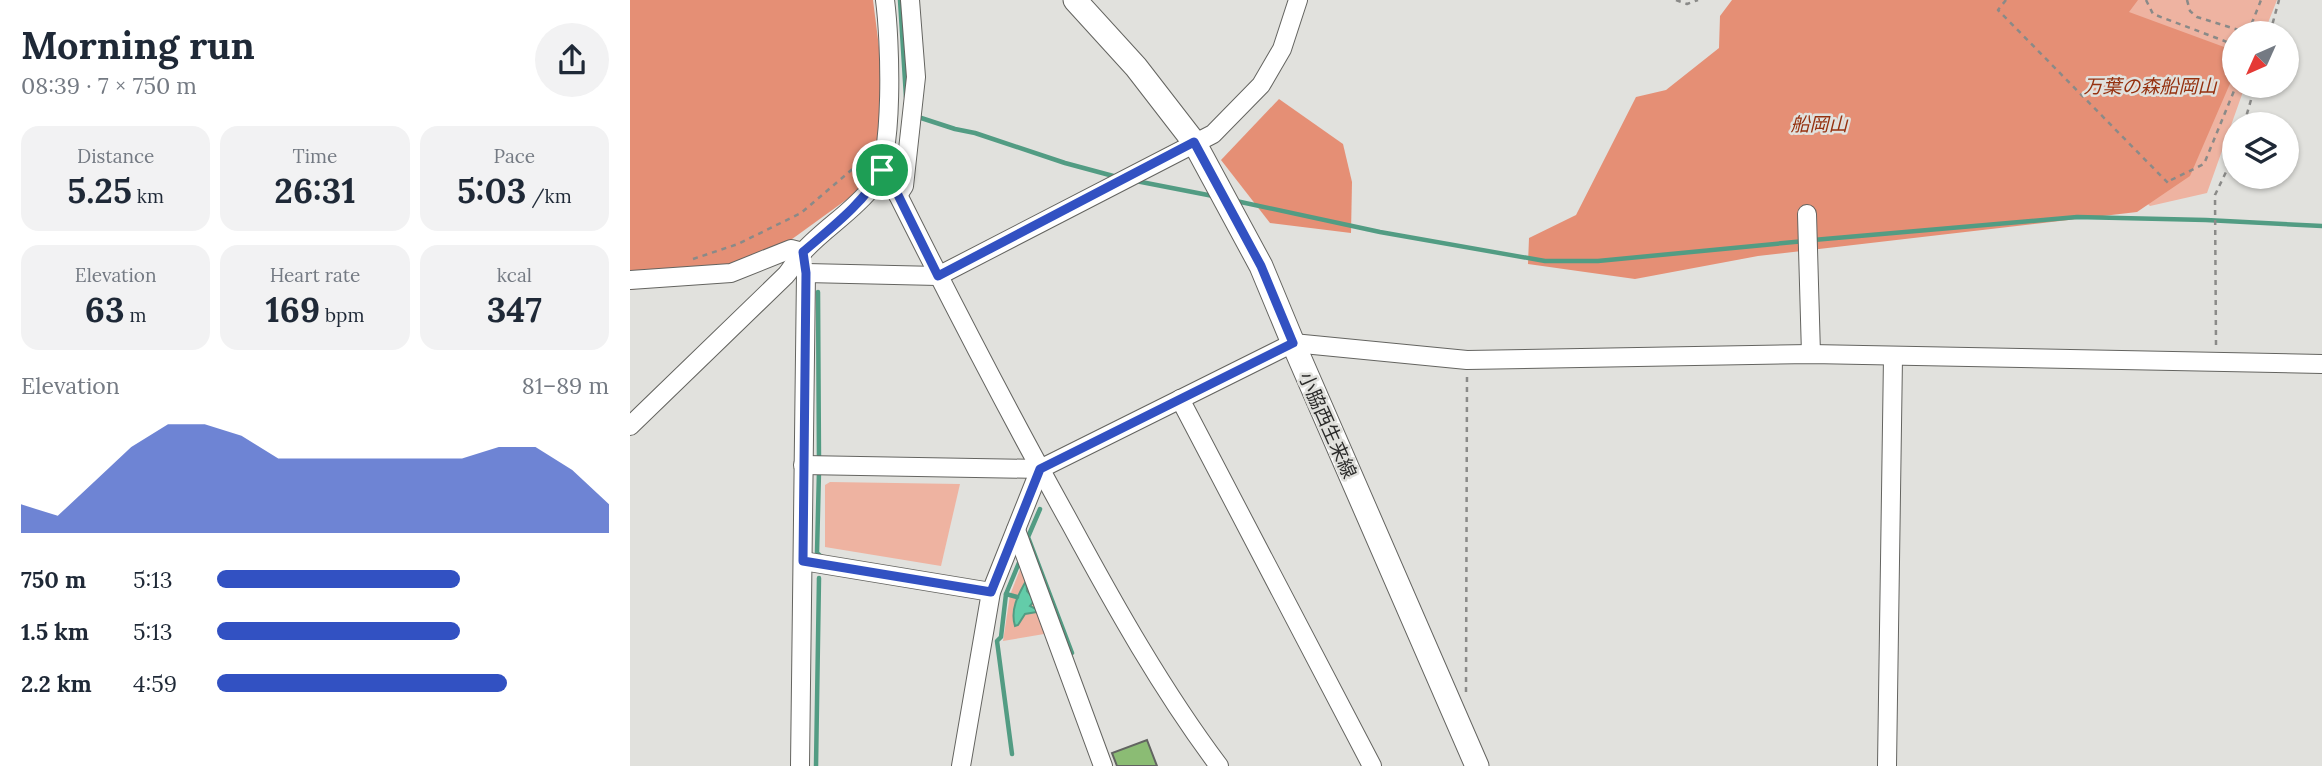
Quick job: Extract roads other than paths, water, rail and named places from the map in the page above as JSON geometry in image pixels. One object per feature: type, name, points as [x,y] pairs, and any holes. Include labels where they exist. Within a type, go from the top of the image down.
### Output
[{"type":"main road","name":"小脇西生来線","points":[[1075,0],[1136,67],[1194,142],[1261,266],[1477,766]]},
{"type":"street","points":[[630,426],[786,275],[803,252],[852,209],[874,185],[882,170],[890,79],[885,0]]},
{"type":"street","points":[[898,195],[904,186],[916,78],[910,0]]},
{"type":"street","points":[[806,273],[938,276],[1213,134],[1261,85],[1282,49],[1298,0]]},
{"type":"street","points":[[866,158],[882,170],[898,195],[938,276],[1112,600],[1187,723],[1219,766]]},
{"type":"street","points":[[1807,214],[1811,354]]},
{"type":"street","points":[[630,280],[731,273],[791,249],[803,252]]},
{"type":"street","points":[[800,766],[806,273],[803,252]]},
{"type":"street","points":[[803,465],[1040,469],[1293,343],[1466,360],[1811,354],[2322,364]]},
{"type":"street","points":[[1887,766],[1893,357]]},
{"type":"street","points":[[1180,399],[1372,766]]},
{"type":"street","points":[[961,766],[991,592],[1040,469]]},
{"type":"street","points":[[1016,530],[1103,766]]},
{"type":"street","points":[[803,561],[991,592]]},
{"type":"waterway","points":[[900,0],[906,97]]},
{"type":"waterway","points":[[915,116],[1117,177]]},
{"type":"waterway","points":[[1136,181],[1213,196]]},
{"type":"waterway","points":[[1236,201],[1380,232],[1545,261],[1598,261],[1805,241]]},
{"type":"waterway","points":[[1813,240],[2077,217],[2322,226]]},
{"type":"waterway","points":[[818,292],[819,462]]},
{"type":"waterway","points":[[819,471],[817,553],[823,558]]},
{"type":"waterway","points":[[1040,509],[1028,537],[1072,653]]},
{"type":"waterway","points":[[1012,754],[997,641],[1001,637],[1006,594],[1021,558]]},
{"type":"waterway","points":[[816,766],[819,578]]},
{"type":"waterway","points":[[1006,594],[1017,597]]},
{"type":"park label","name":"万葉の森船岡山","points":[[2150,86]]},
{"type":"park label","name":"船岡山","points":[[1819,124]]}]
